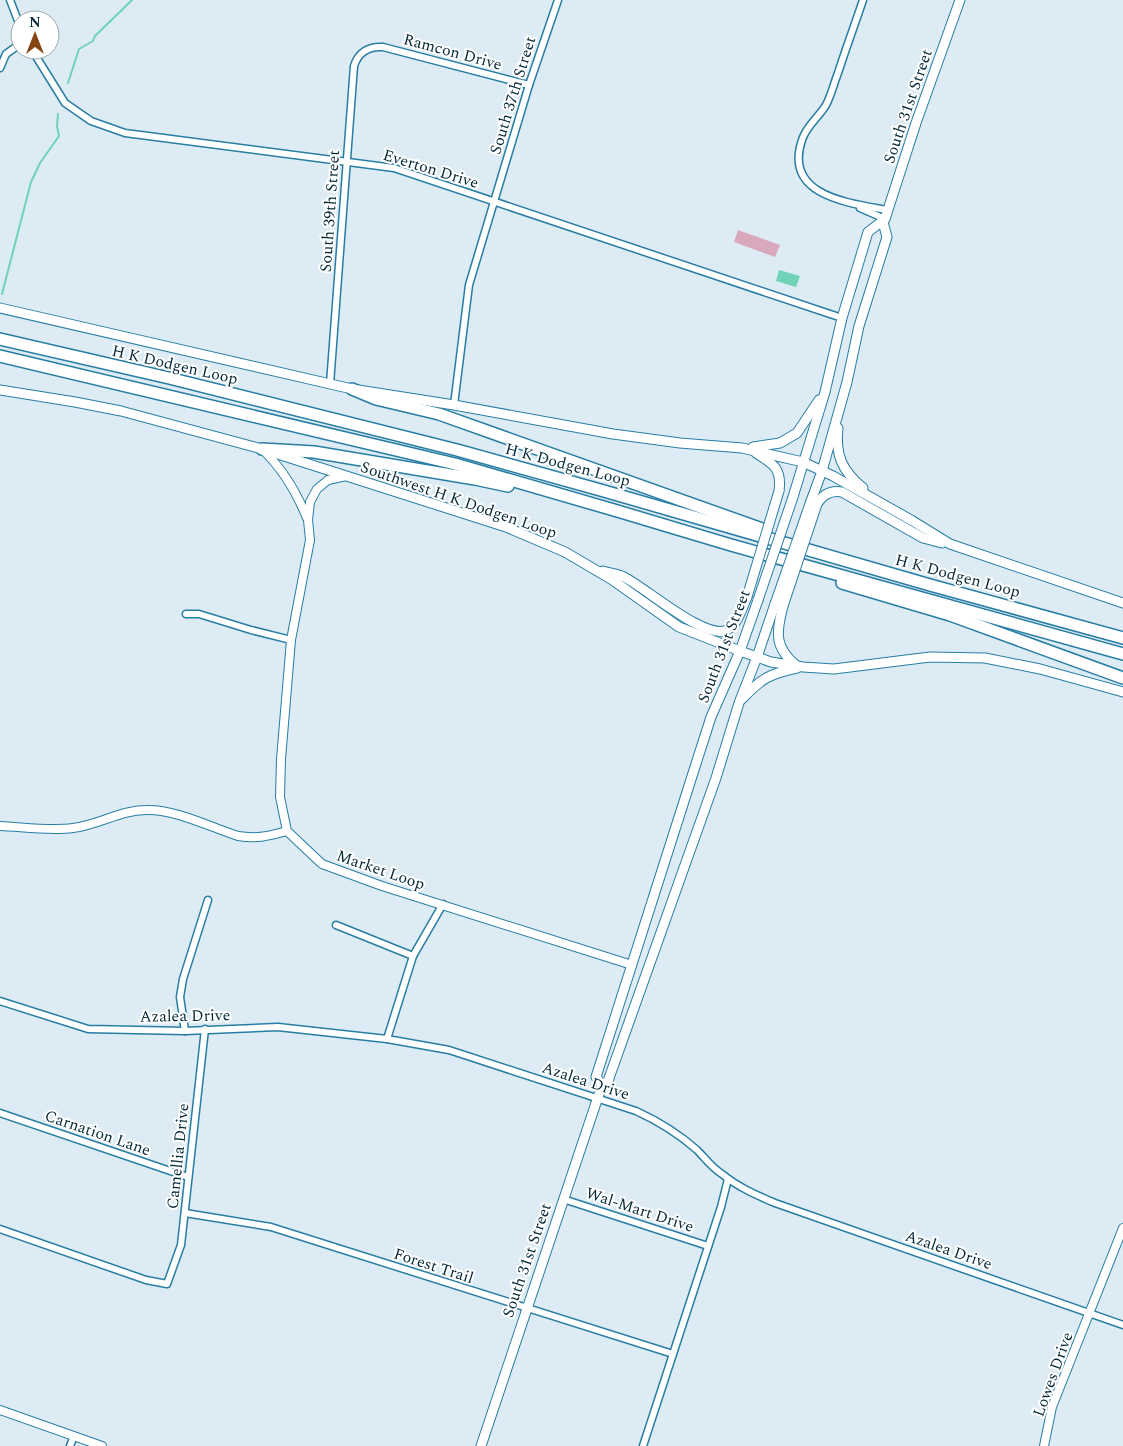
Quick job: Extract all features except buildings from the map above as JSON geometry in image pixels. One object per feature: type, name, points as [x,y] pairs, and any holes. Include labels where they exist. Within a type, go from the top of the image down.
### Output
[{"type":"highway","name":"H K Dodgen Loop","points":[[0,339],[169,378],[430,443],[1123,638]]},
{"type":"highway","name":"H K Dodgen Loop","points":[[0,356],[455,464],[731,545],[1123,654]]},
{"type":"highway","points":[[352,388],[376,399],[439,414],[757,527],[888,566],[930,585]]},
{"type":"highway","points":[[262,449],[314,452],[475,479],[614,510]]},
{"type":"highway","points":[[731,545],[806,573],[950,615],[1123,678]]},
{"type":"main road","name":"South 31st Street","points":[[481,1446],[597,1098],[602,1085],[608,1081],[612,1072],[716,778],[739,703],[779,605],[814,502],[847,382],[858,326],[887,237],[885,217],[960,0]]},
{"type":"main road","name":"South 31st Street","points":[[602,1085],[596,1077],[706,735],[740,651],[793,497],[825,392],[842,318],[868,232],[885,217]]},
{"type":"main road","points":[[0,308],[330,384],[613,434],[747,449],[803,462],[878,501],[950,544]]},
{"type":"main road","points":[[847,382],[838,429],[837,446],[839,454],[849,476],[878,501]]},
{"type":"main road","name":"Southwest H K Dodgen Loop","points":[[0,390],[121,411],[262,449],[506,527],[565,552],[679,626],[771,662],[834,670],[930,657],[985,658],[1040,669],[1123,692]]},
{"type":"main road","points":[[747,449],[780,443],[797,433],[825,392]]},
{"type":"main road","points":[[593,569],[622,576],[682,616],[712,630],[725,631],[732,626],[738,619],[747,598],[780,491],[781,479],[776,467],[747,449]]},
{"type":"main road","points":[[814,502],[830,492],[842,492],[923,538],[950,544],[1123,603]]},
{"type":"main road","points":[[779,605],[778,638],[788,659],[800,667]]},
{"type":"main road","points":[[739,703],[767,676],[800,667]]},
{"type":"street","name":"South 37th Street","points":[[454,405],[469,285],[529,85],[558,0]]},
{"type":"street","points":[[863,0],[826,105],[807,129],[802,139],[798,158],[800,170],[806,180],[816,190],[831,198],[848,202],[885,217]]},
{"type":"street","name":"Ramcon Drive","points":[[370,48],[382,47],[529,85]]},
{"type":"street","name":"South 39th Street","points":[[330,384],[354,66],[361,53],[370,48]]},
{"type":"street","points":[[0,68],[6,54],[10,51]]},
{"type":"street","name":"Everton Drive","points":[[38,60],[65,103],[91,121],[126,133],[394,168],[842,318]]},
{"type":"street","points":[[262,449],[277,464],[298,498],[308,520]]},
{"type":"street","points":[[0,826],[71,828],[98,823],[130,812],[146,810],[161,811],[238,836],[250,838],[263,838],[287,831],[280,798],[280,778],[290,640],[310,540],[308,520],[310,502],[317,489],[328,480],[347,476]]},
{"type":"street","points":[[186,614],[199,614],[290,640]]},
{"type":"street","name":"Market Loop","points":[[287,831],[322,864],[382,886],[632,965]]},
{"type":"street","points":[[185,1031],[180,997],[183,979],[208,900]]},
{"type":"street","points":[[387,1039],[413,956],[442,904]]},
{"type":"street","points":[[336,925],[413,956]]},
{"type":"street","name":"Azalea Drive","points":[[0,1001],[88,1029],[185,1031],[278,1027],[387,1039],[449,1050],[636,1111],[654,1119],[696,1150],[719,1173],[740,1188],[776,1203],[1123,1324]]},
{"type":"street","name":"Camellia Drive","points":[[0,1229],[146,1280],[167,1284],[181,1245],[205,1029]]},
{"type":"street","name":"Carnation Lane","points":[[0,1113],[188,1177]]},
{"type":"street","points":[[643,1446],[728,1179]]},
{"type":"street","name":"Wal-Mart Drive","points":[[563,1199],[708,1246]]},
{"type":"street","name":"Forest Trail","points":[[185,1213],[271,1227],[673,1354]]},
{"type":"street","name":"Lowes Drive","points":[[1044,1446],[1052,1407],[1123,1228]]},
{"type":"street","points":[[0,1410],[102,1446]]},
{"type":"street","points":[[70,1446],[74,1436]]},
{"type":"shaded area","points":[[738,230],[780,245],[775,257],[734,242]]},
{"type":"shaded area","points":[[779,270],[800,276],[796,287],[776,281]]},
{"type":"waterway","points":[[68,83],[79,49],[93,41],[95,36],[132,0]]},
{"type":"waterway","points":[[2,294],[31,182],[40,163],[59,136],[57,126],[58,114]]}]
